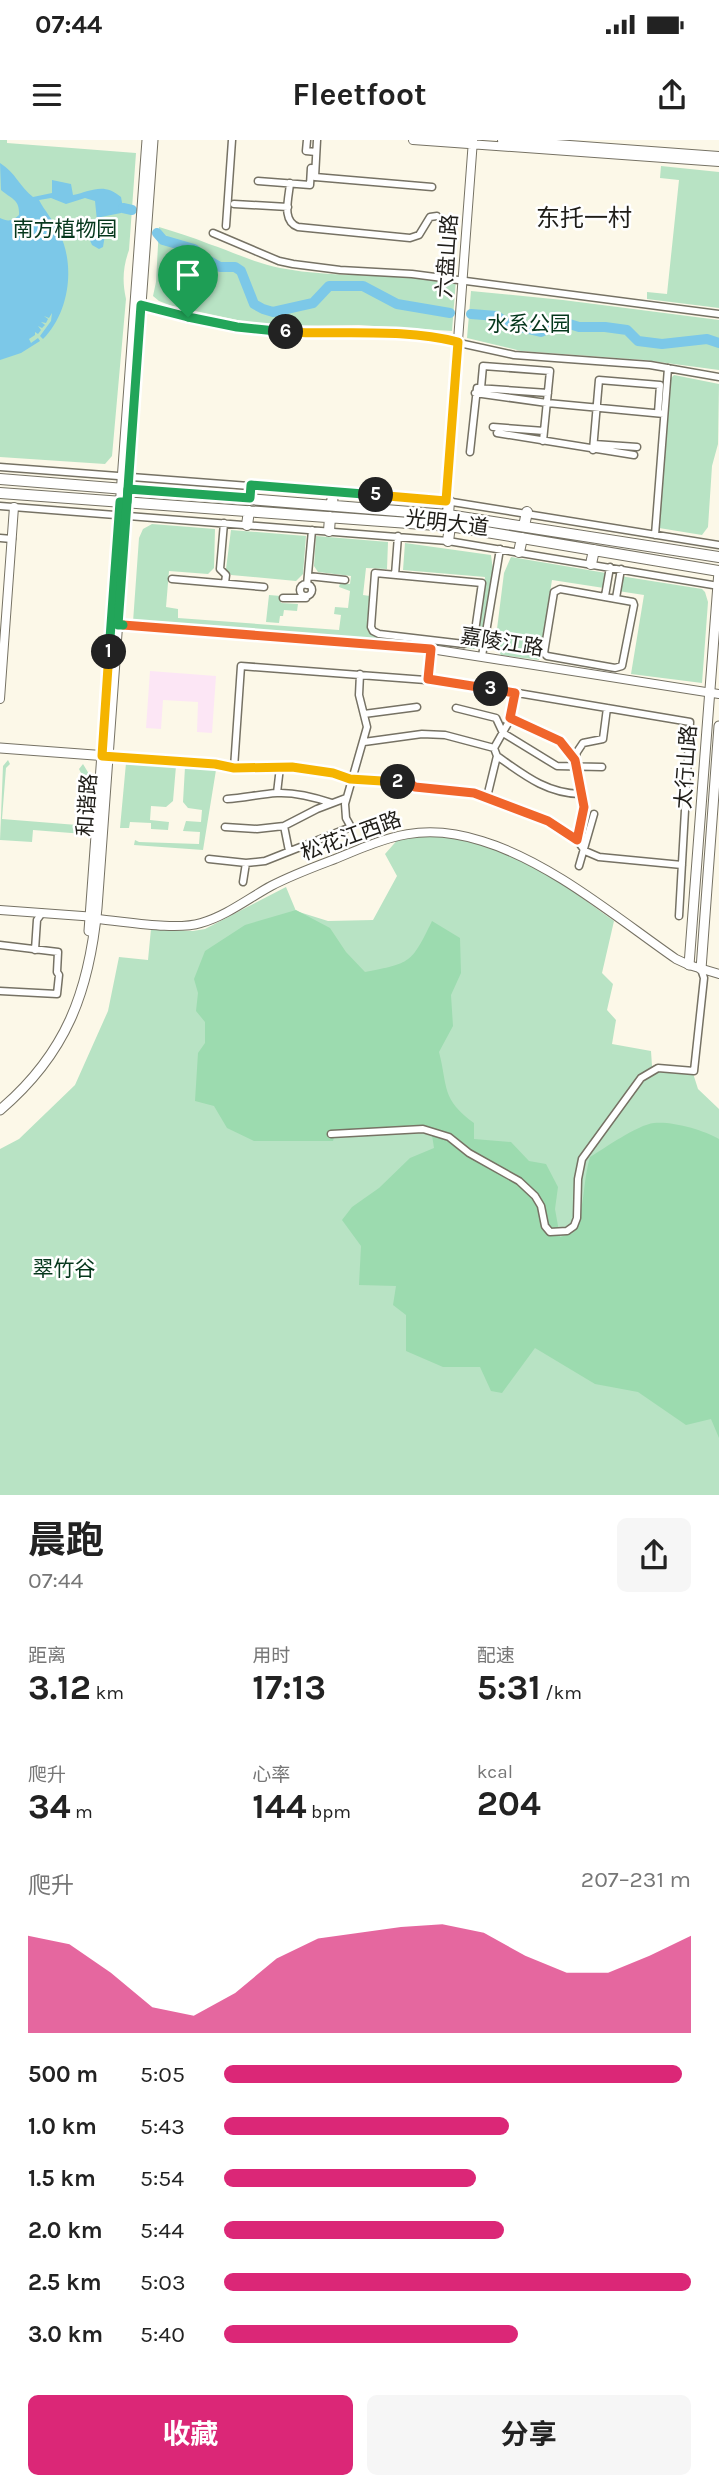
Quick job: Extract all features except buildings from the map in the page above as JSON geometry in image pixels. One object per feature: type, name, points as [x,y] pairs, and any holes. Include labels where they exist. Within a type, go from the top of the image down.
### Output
[{"type":"main road","name":"和谐路","points":[[138,305],[147,140]]},
{"type":"main road","name":"和谐路","points":[[0,1110],[41,1067],[65,1030],[88,973],[138,305],[153,140]]},
{"type":"main road","points":[[27,469],[27,481]]},
{"type":"main road","name":"光明大道","points":[[0,480],[448,515],[719,557]]},
{"type":"main road","points":[[250,498],[251,485]]},
{"type":"main road","points":[[332,505],[333,491]]},
{"type":"main road","name":"光明大道","points":[[0,493],[450,527],[719,571]]},
{"type":"main road","points":[[20,508],[26,495]]},
{"type":"main road","points":[[63,511],[64,498]]},
{"type":"main road","points":[[448,501],[448,515]]},
{"type":"main road","points":[[247,525],[249,511]]},
{"type":"main road","points":[[524,526],[527,512]]},
{"type":"main road","points":[[329,531],[330,517]]},
{"type":"main road","points":[[596,537],[598,524]]},
{"type":"main road","points":[[447,541],[450,527]]},
{"type":"main road","points":[[519,552],[522,538]]},
{"type":"main road","points":[[591,564],[594,550]]},
{"type":"main road","name":"太行山路","points":[[689,965],[714,693],[719,571]]},
{"type":"main road","name":"太行山路","points":[[701,969],[719,726]]},
{"type":"main road","points":[[0,748],[215,764]]},
{"type":"main road","points":[[699,835],[711,836]]},
{"type":"main road","name":"和谐路","points":[[0,1102],[37,1063],[63,1020],[82,971],[94,918]]},
{"type":"street","points":[[226,226],[232,140]]},
{"type":"street","points":[[307,140],[306,151],[314,152]]},
{"type":"street","points":[[258,181],[310,185],[317,140]]},
{"type":"street","points":[[413,140],[473,142],[719,162]]},
{"type":"street","points":[[502,140],[719,156]]},
{"type":"street","name":"六盘山路","points":[[448,501],[473,142]]},
{"type":"street","points":[[314,152],[315,177],[432,187]]},
{"type":"street","points":[[290,183],[289,222],[294,226],[410,238],[419,234],[430,217],[437,216]]},
{"type":"street","points":[[234,204],[288,206]]},
{"type":"street","points":[[213,233],[279,261],[293,264],[412,274],[719,314]]},
{"type":"street","points":[[138,305],[250,329],[311,333],[360,331],[411,334],[525,356],[668,368],[719,377]]},
{"type":"street","points":[[470,452],[483,366],[550,371],[543,441]]},
{"type":"street","points":[[661,414],[668,368]]},
{"type":"street","points":[[594,447],[599,380],[660,385],[655,535]]},
{"type":"street","points":[[478,390],[547,404],[661,414]]},
{"type":"street","points":[[478,390],[548,393]]},
{"type":"street","points":[[544,431],[495,430],[543,441],[634,455]]},
{"type":"street","points":[[594,447],[637,447]]},
{"type":"street","name":"光明大道","points":[[0,467],[448,501],[719,545]]},
{"type":"street","name":"光明大道","points":[[0,506],[447,541],[718,585]]},
{"type":"street","points":[[0,699],[12,539],[20,508]]},
{"type":"street","points":[[224,523],[220,569],[226,575],[225,583]]},
{"type":"street","points":[[283,598],[305,599],[312,592],[312,588],[307,584],[312,530]]},
{"type":"street","points":[[395,575],[398,536]]},
{"type":"street","points":[[0,538],[12,539]]},
{"type":"street","points":[[482,656],[500,549]]},
{"type":"street","points":[[605,596],[610,567]]},
{"type":"street","points":[[212,582],[212,574],[220,569]]},
{"type":"street","points":[[616,598],[621,569]]},
{"type":"street","points":[[375,573],[395,575],[482,583],[474,638],[464,643],[379,634],[373,631],[371,626],[375,573]]},
{"type":"street","points":[[308,576],[345,580]]},
{"type":"street","points":[[172,579],[264,587]]},
{"type":"street","points":[[556,590],[605,596],[629,600],[634,605],[622,666],[615,668],[547,656],[544,651],[556,590]]},
{"type":"street","name":"嘉陵江路","points":[[115,625],[431,649],[714,693]]},
{"type":"street","points":[[428,679],[431,649]]},
{"type":"street","points":[[234,768],[241,666],[428,679],[690,722],[680,916]]},
{"type":"street","points":[[209,859],[246,863],[265,861],[351,827],[346,818],[346,798],[367,727],[359,695],[359,674]]},
{"type":"street","points":[[487,797],[496,752],[510,718],[515,693]]},
{"type":"street","points":[[364,714],[417,707]]},
{"type":"street","points":[[456,708],[496,718],[503,733],[557,766],[575,763],[602,767]]},
{"type":"street","points":[[577,840],[584,807],[575,763],[577,752],[583,743],[604,739],[607,708]]},
{"type":"street","points":[[510,718],[560,741],[575,763]]},
{"type":"street","points":[[364,742],[422,734],[445,735],[496,752],[530,779],[562,793],[580,793]]},
{"type":"street","points":[[215,764],[234,768],[292,767],[333,773],[350,779],[410,783],[415,787],[474,793],[548,821],[577,840],[584,851],[599,856],[682,864]]},
{"type":"street","points":[[277,793],[280,767]]},
{"type":"street","points":[[227,799],[277,793],[305,795],[332,803]]},
{"type":"street","points":[[225,827],[257,829],[284,826],[346,798]]},
{"type":"street","points":[[579,866],[594,814]]},
{"type":"street","points":[[284,826],[289,851]]},
{"type":"street","name":"松花江西路","points":[[0,910],[180,925],[203,923],[274,884],[376,841],[409,832],[428,831],[483,841],[518,855],[556,876],[689,965],[719,974]]},
{"type":"street","points":[[243,882],[246,863]]},
{"type":"street","points":[[36,950],[37,920],[42,913]]},
{"type":"street","points":[[0,946],[58,951],[57,994],[0,991]]},
{"type":"street","points":[[331,1134],[423,1129],[449,1137],[469,1153],[519,1181],[535,1196],[541,1206],[545,1226],[550,1232],[567,1231],[577,1218],[578,1179],[582,1159],[641,1079],[658,1068],[694,1070],[704,978],[701,969]]},
{"type":"shaded area","points":[[150,671],[216,676],[212,733],[197,732],[198,702],[163,700],[161,729],[146,728]]},
{"type":"green space","name":"南方植物园","points":[[0,140],[7,140],[7,143],[136,153],[129,250],[124,274],[126,299],[112,456],[105,464],[0,457]]},
{"type":"green space","points":[[661,166],[719,172],[719,308],[647,299],[647,292],[667,294],[679,180],[660,178]]},
{"type":"green space","name":"水系公园","points":[[159,227],[280,268],[324,274],[456,279],[452,331],[359,325],[256,324],[172,306],[153,296]]},
{"type":"green space","name":"水系公园","points":[[471,291],[719,320],[719,370],[644,360],[521,351],[467,338]]},
{"type":"green space","points":[[674,375],[719,384],[718,444],[712,466],[708,527],[702,535],[659,528],[671,378]]},
{"type":"green space","points":[[152,524],[215,529],[214,568],[208,574],[169,571],[166,607],[178,609],[178,618],[339,630],[341,615],[334,614],[335,607],[348,608],[350,591],[339,587],[340,583],[350,584],[351,576],[318,572],[314,566],[316,536],[388,542],[387,569],[366,568],[363,595],[370,596],[368,630],[376,636],[462,645],[470,645],[476,640],[485,577],[403,570],[405,543],[491,555],[494,578],[481,646],[475,649],[339,636],[133,622],[139,538],[143,529]]},
{"type":"green space","points":[[231,530],[306,536],[303,574],[296,581],[231,575],[226,569]]},
{"type":"green space","points":[[511,557],[606,573],[604,588],[552,580],[539,660],[501,655],[495,645],[504,573]]},
{"type":"green space","points":[[620,576],[702,589],[705,592],[708,602],[702,683],[631,674],[644,595],[618,591]]},
{"type":"green space","points":[[269,595],[281,596],[281,603],[298,604],[297,611],[284,610],[279,623],[266,622]]},
{"type":"green space","points":[[8,760],[10,764],[6,768],[2,819],[77,825],[82,775],[79,769],[83,764],[89,774],[84,834],[33,830],[32,842],[0,840],[3,766]]},
{"type":"green space","points":[[126,763],[176,766],[173,801],[166,807],[151,806],[150,820],[169,822],[168,830],[151,829],[151,823],[130,822],[129,828],[120,828]]},
{"type":"green space","points":[[185,767],[216,770],[203,850],[134,845],[135,840],[199,844],[200,832],[183,831],[186,821],[201,822],[202,810],[188,808],[183,802]]},
{"type":"green space","name":"翠竹谷","points":[[427,833],[469,840],[509,853],[546,873],[614,921],[602,973],[613,984],[607,1010],[616,1020],[612,1044],[651,1051],[652,1066],[691,1067],[698,1089],[719,1109],[719,1495],[0,1495],[0,1149],[19,1139],[75,1085],[108,1011],[119,957],[148,960],[151,929],[205,929],[286,887],[296,911],[328,921],[373,920],[397,876],[385,854],[400,837]]},
{"type":"green space","points":[[296,910],[330,928],[346,952],[365,972],[408,959],[414,954],[432,921],[460,938],[461,973],[451,995],[453,1026],[439,1052],[448,1092],[456,1107],[474,1123],[474,1139],[511,1142],[529,1161],[546,1164],[558,1187],[555,1209],[560,1237],[573,1233],[577,1223],[590,1157],[612,1143],[654,1123],[688,1127],[719,1139],[719,1438],[711,1419],[686,1425],[638,1392],[595,1384],[535,1348],[502,1393],[491,1391],[480,1367],[443,1367],[406,1351],[406,1315],[393,1305],[396,1286],[359,1285],[361,1246],[342,1220],[352,1207],[379,1188],[410,1158],[434,1148],[432,1135],[417,1127],[336,1130],[333,1141],[254,1141],[227,1128],[214,1106],[195,1101],[198,1053],[205,1043],[205,1022],[196,1011],[198,993],[194,979],[205,951],[245,925]]},
{"type":"water","points":[[0,163],[33,197],[52,193],[52,180],[71,184],[73,195],[97,189],[115,192],[121,197],[123,208],[121,213],[101,217],[105,235],[103,247],[99,249],[92,245],[89,238],[97,221],[95,201],[85,198],[66,204],[51,198],[39,200],[57,228],[64,245],[68,274],[64,303],[52,328],[43,339],[40,336],[51,321],[52,313],[49,318],[44,316],[48,319],[46,323],[41,322],[45,325],[42,328],[38,326],[41,330],[29,339],[31,343],[38,338],[40,341],[21,353],[0,360],[0,218],[15,219],[19,210],[16,202],[1,190]]},
{"type":"waterway","points":[[123,208],[132,210]]},
{"type":"waterway","points":[[157,233],[163,240],[194,249],[220,267],[235,267],[241,271],[254,304],[273,312],[313,303],[329,286],[363,286],[397,304],[450,313]]},
{"type":"waterway","points":[[471,314],[497,316],[508,324],[541,332],[563,322],[579,327],[627,330],[638,341],[662,344],[707,339],[719,343]]},
{"type":"district","name":"东托一村","points":[[584,218]]},
{"type":"route","points":[[141,305],[188,317],[264,330],[423,335],[458,342],[446,501],[251,485],[250,498],[128,489],[118,625],[431,649],[428,679],[515,693],[510,718],[560,741],[575,760],[584,807],[577,840],[548,821],[474,793],[415,787],[410,783],[350,779],[333,773],[292,767],[234,768],[215,764],[102,756],[120,502],[127,502],[141,305]]}]
